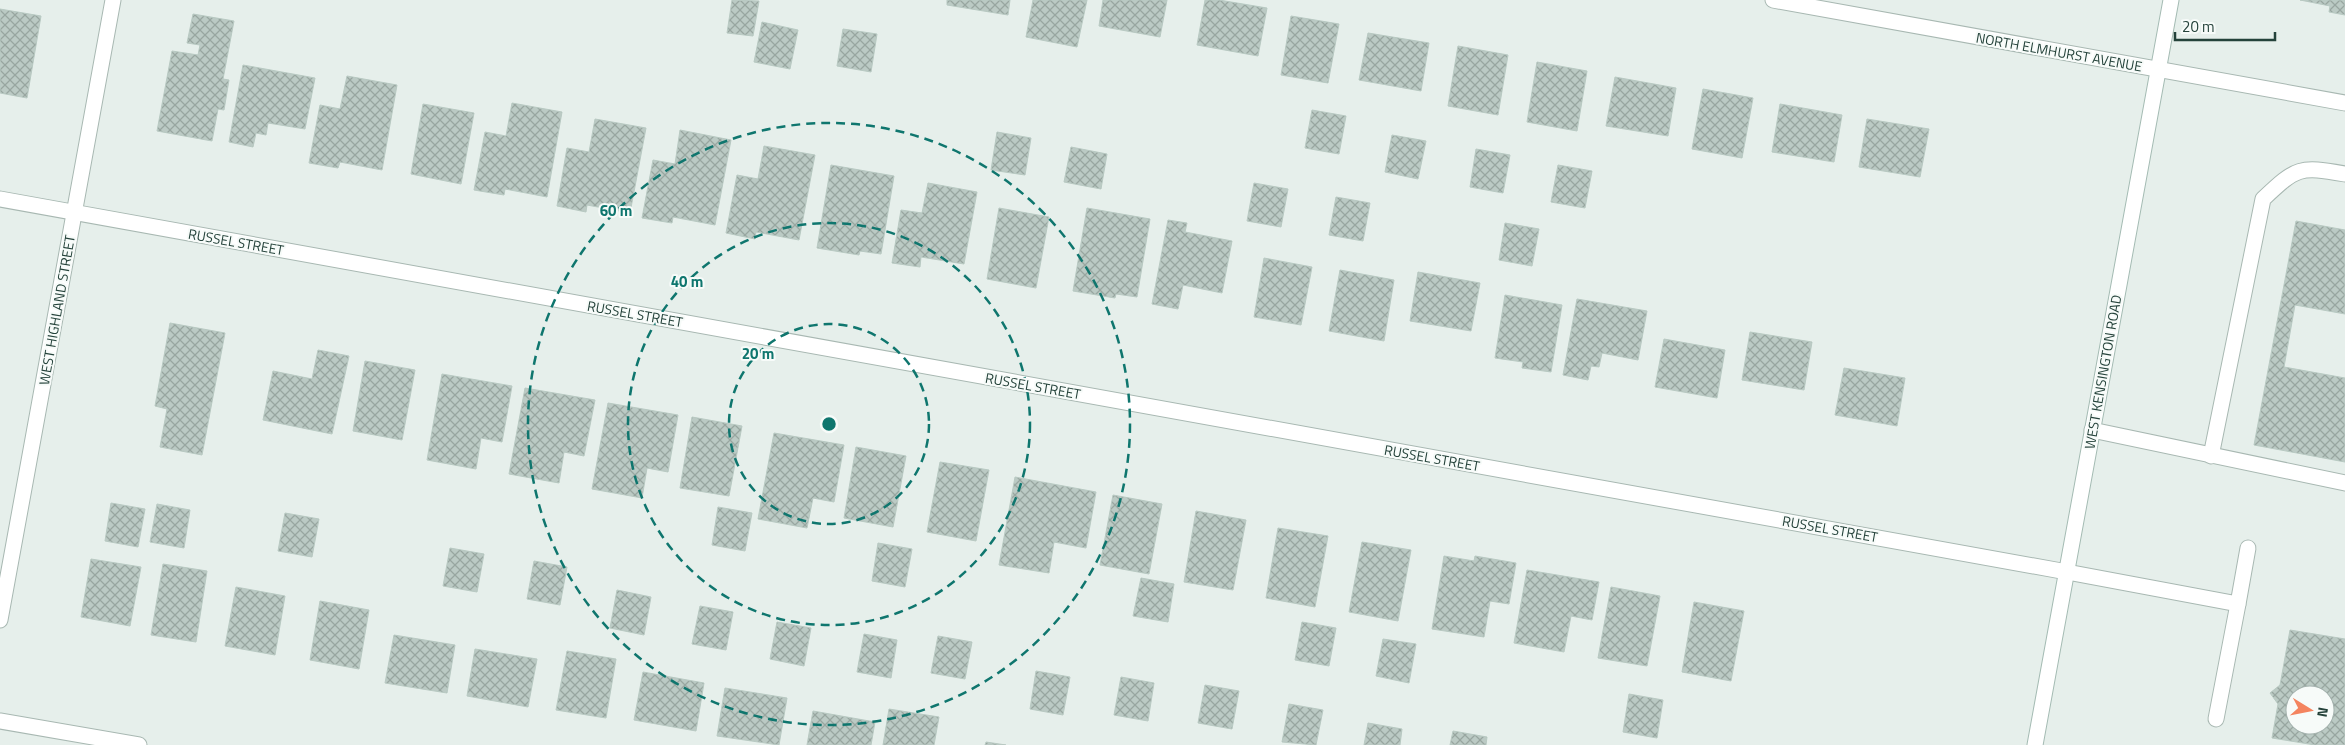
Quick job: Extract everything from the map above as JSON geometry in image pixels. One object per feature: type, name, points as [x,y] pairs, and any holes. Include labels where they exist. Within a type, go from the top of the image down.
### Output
[{"type":"street","name":"WEST HIGHLAND STREET","points":[[0,620],[113,0]]},
{"type":"street","name":"NORTH ELMHURST AVENUE","points":[[1773,0],[2345,103]]},
{"type":"street","name":"WEST KENSINGTON ROAD","points":[[2035,745],[2171,0]]},
{"type":"street","points":[[2211,456],[2263,199],[2288,176],[2311,168],[2345,174]]},
{"type":"street","name":"RUSSEL STREET","points":[[0,200],[2238,604]]},
{"type":"street","points":[[2092,430],[2345,483]]},
{"type":"street","points":[[2216,719],[2248,548]]},
{"type":"street","points":[[0,721],[140,745]]},
{"type":"building","points":[[732,0],[759,1],[753,36],[727,33]]},
{"type":"building","points":[[947,0],[1010,0],[1008,15],[947,5]]},
{"type":"building","points":[[1033,0],[1087,0],[1077,47],[1026,37]]},
{"type":"building","points":[[1103,0],[1167,0],[1160,37],[1099,26]]},
{"type":"building","points":[[1205,0],[1219,0],[1267,8],[1258,56],[1197,45]]},
{"type":"building","points":[[2300,0],[2345,0],[2345,15],[2329,12],[2330,6]]},
{"type":"building","points":[[0,9],[41,16],[27,98],[0,93]]},
{"type":"building","points":[[193,14],[234,21],[223,79],[229,80],[224,110],[218,109],[212,141],[157,131],[172,51],[198,55],[200,45],[187,43]]},
{"type":"building","points":[[1291,16],[1339,24],[1328,83],[1281,75]]},
{"type":"building","points":[[762,22],[798,30],[790,69],[754,62]]},
{"type":"building","points":[[843,29],[877,34],[871,72],[837,66]]},
{"type":"building","points":[[1368,33],[1429,43],[1421,91],[1359,80]]},
{"type":"building","points":[[1458,46],[1508,55],[1498,115],[1448,106]]},
{"type":"building","points":[[1537,62],[1587,71],[1577,131],[1527,122]]},
{"type":"building","points":[[243,65],[315,78],[305,129],[268,123],[266,135],[256,133],[253,147],[229,142]]},
{"type":"building","points":[[347,76],[397,85],[382,170],[340,162],[338,168],[309,163],[320,105],[340,109]]},
{"type":"building","points":[[1615,77],[1676,88],[1668,136],[1606,126]]},
{"type":"building","points":[[1703,89],[1753,98],[1742,158],[1692,149]]},
{"type":"building","points":[[512,103],[562,112],[547,197],[505,189],[504,195],[474,190],[485,132],[506,136]]},
{"type":"building","points":[[423,104],[474,113],[461,184],[411,174]]},
{"type":"building","points":[[1780,104],[1842,115],[1834,162],[1772,152]]},
{"type":"building","points":[[1312,110],[1346,116],[1339,154],[1305,148]]},
{"type":"building","points":[[595,119],[646,128],[630,213],[587,205],[586,212],[557,206],[567,148],[589,152]]},
{"type":"building","points":[[1867,119],[1929,129],[1920,177],[1859,167]]},
{"type":"building","points":[[680,130],[731,140],[715,225],[673,217],[672,223],[642,218],[653,160],[675,164]]},
{"type":"building","points":[[997,132],[1031,138],[1025,175],[991,170]]},
{"type":"building","points":[[1392,135],[1426,141],[1418,179],[1385,172]]},
{"type":"building","points":[[764,146],[815,155],[799,240],[756,232],[755,239],[726,233],[737,175],[758,179]]},
{"type":"building","points":[[1071,147],[1107,154],[1101,189],[1064,182]]},
{"type":"building","points":[[1476,149],[1510,155],[1503,193],[1470,187]]},
{"type":"building","points":[[831,165],[894,176],[881,254],[860,251],[859,255],[817,248]]},
{"type":"building","points":[[1558,165],[1592,171],[1585,208],[1551,202]]},
{"type":"building","points":[[928,183],[977,192],[964,264],[921,257],[920,267],[892,263],[901,210],[922,213]]},
{"type":"building","points":[[1254,183],[1288,189],[1281,227],[1247,221]]},
{"type":"building","points":[[1336,197],[1370,203],[1363,241],[1329,235]]},
{"type":"building","points":[[999,208],[1049,217],[1036,288],[987,279]]},
{"type":"building","points":[[1087,208],[1150,219],[1137,297],[1116,294],[1115,298],[1073,291]]},
{"type":"building","points":[[1168,220],[1187,223],[1185,232],[1232,241],[1222,293],[1183,285],[1178,309],[1152,304]]},
{"type":"building","points":[[2296,221],[2345,230],[2345,314],[2295,305],[2284,367],[2345,378],[2345,462],[2254,445]]},
{"type":"building","points":[[1505,223],[1539,229],[1532,266],[1499,260]]},
{"type":"building","points":[[1264,258],[1312,267],[1301,325],[1254,317]]},
{"type":"building","points":[[1340,270],[1394,280],[1384,341],[1329,331]]},
{"type":"building","points":[[1418,272],[1480,283],[1471,331],[1410,321]]},
{"type":"building","points":[[1505,295],[1562,305],[1551,372],[1522,368],[1523,362],[1495,358]]},
{"type":"building","points":[[1577,299],[1647,311],[1638,360],[1602,353],[1599,367],[1591,366],[1588,380],[1563,375]]},
{"type":"building","points":[[170,323],[225,333],[202,455],[160,447],[167,409],[155,406]]},
{"type":"building","points":[[1750,332],[1812,342],[1804,390],[1742,380]]},
{"type":"building","points":[[1664,339],[1725,350],[1717,398],[1655,387]]},
{"type":"building","points":[[318,350],[349,356],[332,434],[263,420],[273,371],[312,379]]},
{"type":"building","points":[[365,361],[415,370],[402,440],[353,431]]},
{"type":"building","points":[[1844,368],[1905,378],[1897,426],[1835,415]]},
{"type":"building","points":[[442,374],[512,386],[502,442],[481,438],[476,469],[427,460]]},
{"type":"building","points":[[525,388],[595,400],[584,456],[564,452],[559,483],[509,474]]},
{"type":"building","points":[[608,403],[678,415],[668,472],[647,468],[642,498],[592,489]]},
{"type":"building","points":[[692,417],[742,426],[729,496],[680,488]]},
{"type":"building","points":[[774,433],[844,445],[834,502],[813,498],[807,528],[758,519]]},
{"type":"building","points":[[856,447],[906,456],[893,527],[844,518]]},
{"type":"building","points":[[940,462],[989,470],[976,541],[927,532]]},
{"type":"building","points":[[1015,477],[1096,492],[1086,548],[1054,542],[1049,573],[999,565]]},
{"type":"building","points":[[1113,495],[1162,504],[1149,574],[1100,565]]},
{"type":"building","points":[[111,503],[145,509],[138,547],[105,541]]},
{"type":"building","points":[[157,504],[190,510],[184,548],[150,542]]},
{"type":"building","points":[[718,507],[752,513],[745,551],[712,545]]},
{"type":"building","points":[[1196,511],[1246,520],[1233,590],[1184,582]]},
{"type":"building","points":[[285,513],[319,519],[312,557],[278,551]]},
{"type":"building","points":[[1278,528],[1328,536],[1315,607],[1266,598]]},
{"type":"building","points":[[1362,542],[1411,550],[1398,621],[1349,612]]},
{"type":"building","points":[[878,543],[912,549],[905,587],[872,581]]},
{"type":"building","points":[[450,548],[484,554],[477,592],[443,586]]},
{"type":"building","points":[[1444,556],[1474,561],[1475,556],[1516,563],[1509,604],[1490,601],[1484,637],[1432,629]]},
{"type":"building","points":[[91,559],[141,567],[130,626],[81,617]]},
{"type":"building","points":[[534,561],[567,567],[560,605],[527,599]]},
{"type":"building","points":[[163,564],[207,571],[196,642],[151,635]]},
{"type":"building","points":[[1527,570],[1599,582],[1592,620],[1571,616],[1564,652],[1514,643]]},
{"type":"building","points":[[1141,578],[1174,584],[1168,622],[1133,616]]},
{"type":"building","points":[[236,587],[285,596],[275,655],[225,646]]},
{"type":"building","points":[[1611,587],[1660,596],[1647,666],[1598,658]]},
{"type":"building","points":[[617,590],[651,597],[644,635],[610,628]]},
{"type":"building","points":[[320,601],[369,610],[359,669],[310,660]]},
{"type":"building","points":[[1694,602],[1744,611],[1731,681],[1682,672]]},
{"type":"building","points":[[700,606],[733,612],[726,650],[692,644]]},
{"type":"building","points":[[777,622],[811,628],[804,666],[770,659]]},
{"type":"building","points":[[1302,622],[1336,628],[1329,666],[1295,660]]},
{"type":"building","points":[[2290,630],[2345,639],[2345,745],[2315,745],[2272,738],[2278,704],[2270,693],[2280,685]]},
{"type":"building","points":[[864,634],[897,640],[891,678],[857,672]]},
{"type":"building","points":[[394,635],[455,645],[447,693],[385,683]]},
{"type":"building","points":[[938,636],[972,642],[965,679],[931,673]]},
{"type":"building","points":[[1383,639],[1416,644],[1409,683],[1376,676]]},
{"type":"building","points":[[475,649],[537,659],[528,707],[467,696]]},
{"type":"building","points":[[567,651],[616,659],[606,718],[556,710]]},
{"type":"building","points":[[1036,671],[1070,677],[1063,715],[1030,709]]},
{"type":"building","points":[[643,672],[704,683],[696,731],[634,720]]},
{"type":"building","points":[[1121,677],[1154,683],[1148,721],[1114,715]]},
{"type":"building","points":[[1205,685],[1239,691],[1232,729],[1198,723]]},
{"type":"building","points":[[725,688],[787,698],[779,745],[717,736]]},
{"type":"building","points":[[1629,694],[1663,700],[1657,738],[1623,732]]},
{"type":"building","points":[[1289,704],[1323,710],[1316,745],[1282,742]]},
{"type":"building","points":[[889,709],[939,717],[934,745],[883,745]]},
{"type":"building","points":[[813,711],[875,722],[871,745],[807,745]]},
{"type":"building","points":[[1368,723],[1402,729],[1400,745],[1364,745]]},
{"type":"building","points":[[1453,731],[1487,737],[1486,745],[1450,745]]},
{"type":"building","points":[[986,742],[1006,745],[985,745]]}]
